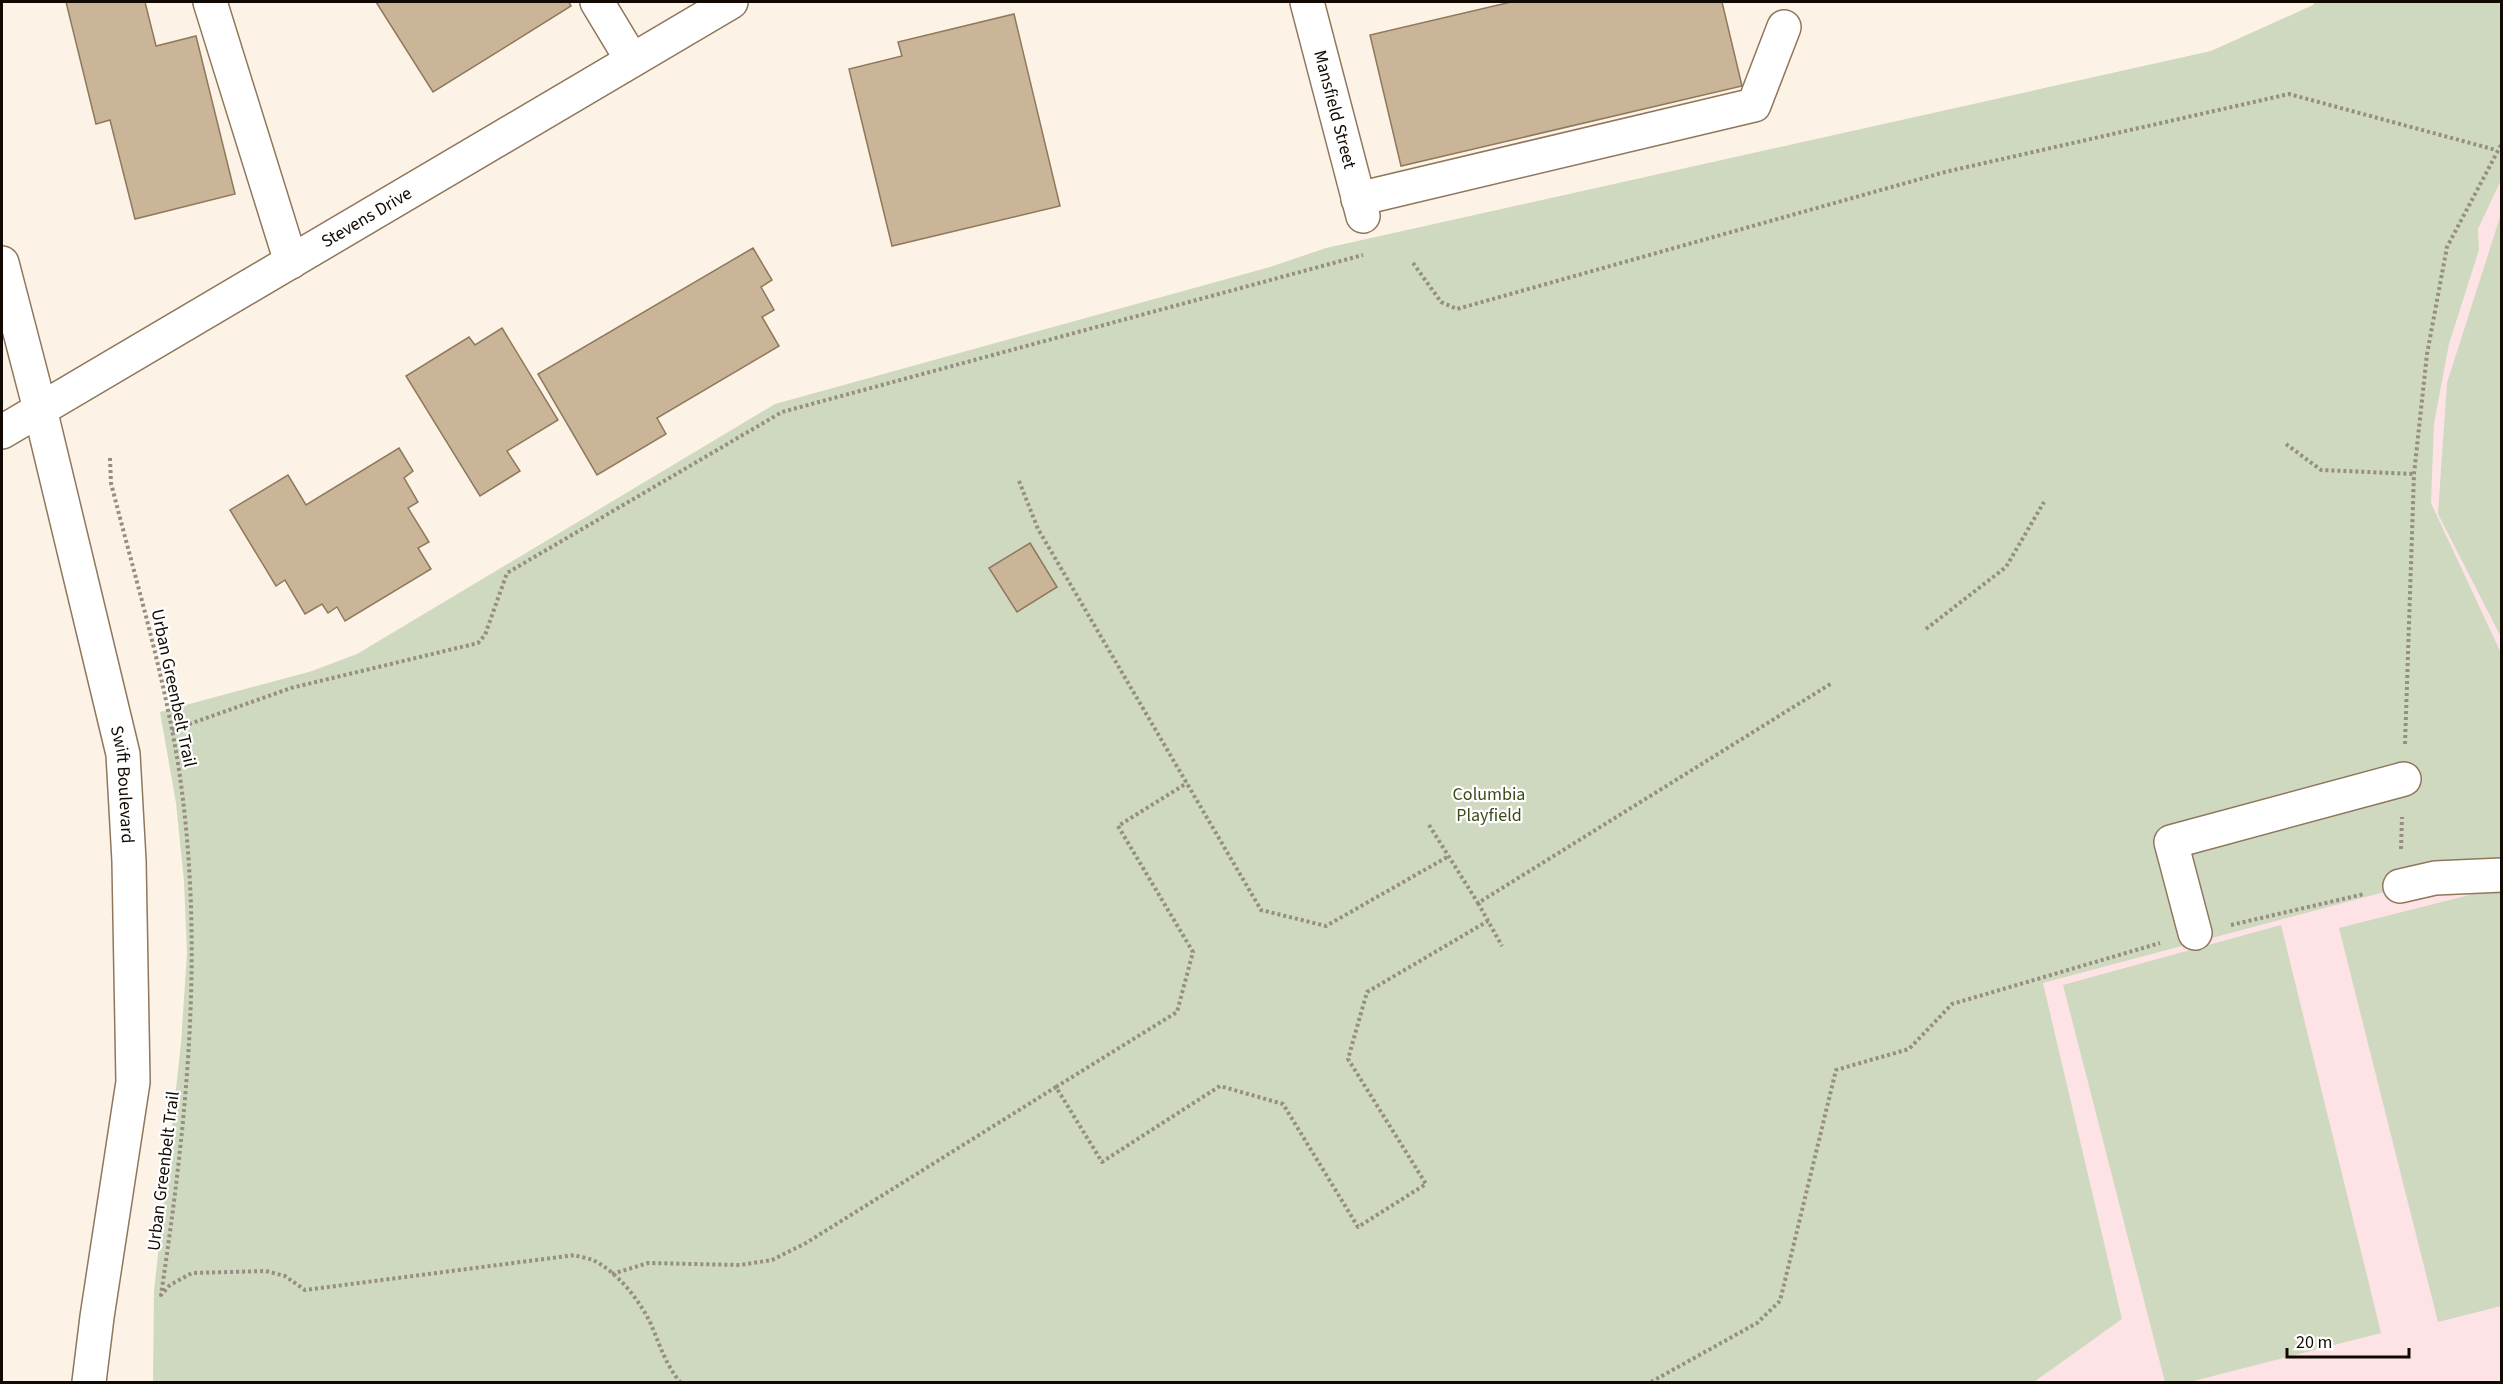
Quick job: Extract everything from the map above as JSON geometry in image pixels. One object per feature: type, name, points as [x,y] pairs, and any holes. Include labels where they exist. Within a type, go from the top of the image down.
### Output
[{"type":"main road","points":[[210,2],[291,262]]},
{"type":"main road","points":[[597,2],[632,60]]},
{"type":"main road","name":"Stevens Drive","points":[[2,432],[731,2]]},
{"type":"main road","name":"Mansfield Street","points":[[1307,2],[1361,208],[1754,105],[1784,27]]},
{"type":"main road","name":"Swift Boulevard","points":[[2,263],[40,409],[123,754],[127,818],[133,1083],[89,1383]]},
{"type":"main road","points":[[2195,933],[2171,842],[2404,779]]},
{"type":"main road","points":[[2400,886],[2435,878],[2502,874]]},
{"type":"main road","name":"Swift Boulevard","points":[[97,1317],[113,1383]]},
{"type":"path","points":[[1413,263],[1441,302],[1457,309],[1945,172],[2289,94],[2496,150]]},
{"type":"path","points":[[172,730],[291,688],[478,644],[485,635],[507,573],[782,412],[1374,253]]},
{"type":"path","points":[[2286,444],[2321,470],[2414,474]]},
{"type":"path","name":"Urban Greenbelt Trail","points":[[110,458],[111,483],[172,730],[188,856],[193,980],[180,1158],[161,1295],[170,1285],[192,1273],[266,1271],[285,1276],[305,1290],[575,1256],[593,1260],[612,1274],[642,1308],[660,1350],[680,1383]]},
{"type":"path","points":[[1019,481],[1038,529],[1261,910],[1326,926],[1449,856]]},
{"type":"path","points":[[1926,629],[2006,567],[2044,502]]},
{"type":"path","points":[[1478,903],[1832,682]]},
{"type":"path","points":[[612,1274],[648,1263],[740,1265],[772,1260],[806,1244],[1177,1012],[1193,952],[1118,826],[1187,783]]},
{"type":"path","points":[[1429,825],[1502,946]]},
{"type":"path","points":[[1056,1087],[1102,1162],[1220,1086],[1283,1104],[1358,1227],[1426,1184],[1348,1059],[1367,992],[1488,921]]},
{"type":"shaded area","points":[[2501,180],[2501,653],[2431,503],[2434,424],[2449,344],[2479,250],[2478,229]]},
{"type":"shaded area","points":[[2501,861],[2501,1382],[2034,1382],[2122,1319],[2043,983]]},
{"type":"green space","name":"Columbia Playfield","points":[[2315,2],[2501,2],[2501,180],[2478,229],[2479,250],[2449,344],[2434,424],[2431,503],[2501,653],[2501,861],[2043,983],[2122,1319],[2034,1382],[153,1382],[154,1291],[181,1043],[187,953],[184,881],[176,803],[160,712],[312,671],[357,654],[775,404],[1270,267],[1326,248],[2211,51],[2313,5]]},
{"type":"green space","points":[[2501,214],[2501,637],[2438,514],[2447,383]]},
{"type":"green space","points":[[2501,887],[2501,1306],[2438,1322],[2339,928]]},
{"type":"green space","points":[[2281,925],[2381,1333],[2190,1382],[2165,1382],[2063,985]]},
{"type":"building","points":[[66,2],[145,2],[156,46],[196,36],[235,194],[135,219],[110,120],[96,124]]},
{"type":"building","points":[[376,2],[569,2],[571,6],[433,92]]},
{"type":"building","points":[[1511,2],[1722,2],[1742,86],[1401,166],[1370,35]]},
{"type":"building","points":[[1014,14],[1060,206],[892,246],[849,69],[902,56],[898,42]]},
{"type":"building","points":[[753,248],[772,280],[761,287],[774,310],[762,317],[779,346],[657,418],[666,434],[597,475],[538,374]]},
{"type":"building","points":[[502,328],[558,420],[507,451],[520,471],[480,496],[406,376],[469,337],[475,345]]},
{"type":"building","points":[[399,448],[413,471],[404,478],[418,502],[408,508],[429,542],[418,548],[431,569],[345,621],[337,607],[328,613],[322,604],[305,614],[285,580],[276,586],[230,510],[288,475],[306,505]]},
{"type":"building","points":[[1030,543],[1057,587],[1017,612],[989,568]]}]
